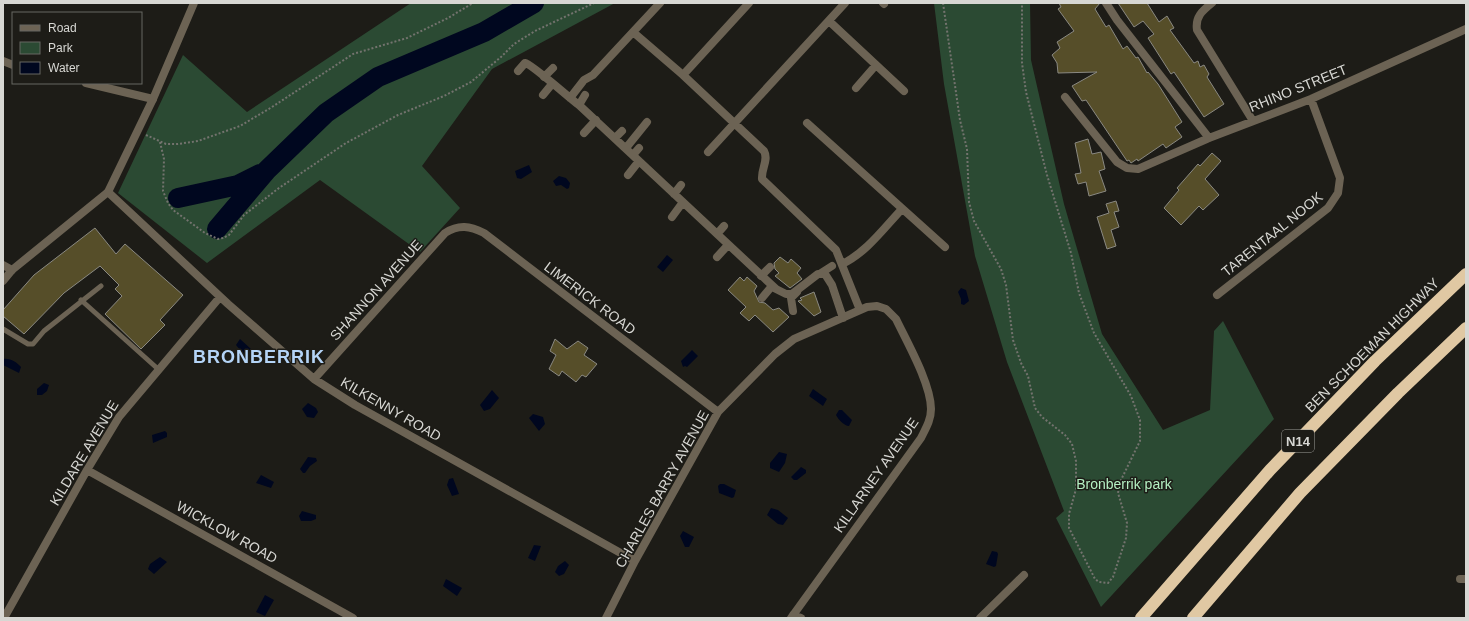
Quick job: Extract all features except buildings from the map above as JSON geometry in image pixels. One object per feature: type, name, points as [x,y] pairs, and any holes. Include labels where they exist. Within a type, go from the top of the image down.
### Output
[{"type":"highway","name":"BEN SCHOEMAN HIGHWAY","points":[[1141,618],[1270,470],[1375,361],[1466,274]]},
{"type":"highway","name":"N14","points":[[1193,618],[1300,493],[1398,393],[1466,328]]},
{"type":"street","points":[[3,281],[12,270],[108,192],[153,99],[194,3]]},
{"type":"street","points":[[570,98],[584,80],[593,75],[660,3]]},
{"type":"street","points":[[683,75],[749,3]]},
{"type":"street","points":[[708,152],[846,3]]},
{"type":"street","points":[[1106,3],[1117,20],[1209,138]]},
{"type":"street","points":[[1212,3],[1199,15],[1197,19],[1197,30],[1253,121]]},
{"type":"street","points":[[829,21],[904,91]]},
{"type":"street","name":"RHINO STREET","points":[[1065,97],[1117,162],[1127,168],[1138,169],[1209,138],[1311,99],[1466,29]]},
{"type":"street","points":[[633,32],[735,123],[766,155],[762,170],[762,179],[836,250],[860,310]]},
{"type":"street","points":[[3,61],[12,66]]},
{"type":"street","points":[[518,71],[525,63],[530,64],[596,120],[772,286],[786,294],[797,292]]},
{"type":"street","points":[[856,88],[876,65]]},
{"type":"street","points":[[544,77],[553,68]]},
{"type":"street","points":[[90,84],[153,99]]},
{"type":"street","points":[[543,95],[552,84]]},
{"type":"street","points":[[579,105],[585,95]]},
{"type":"street","name":"TARENTAAL NOOK","points":[[1217,295],[1328,208],[1338,193],[1340,178],[1311,99]]},
{"type":"street","points":[[584,133],[596,120]]},
{"type":"street","points":[[626,148],[647,122]]},
{"type":"street","points":[[807,123],[945,247]]},
{"type":"street","points":[[615,138],[622,131]]},
{"type":"street","points":[[632,155],[639,148]]},
{"type":"street","points":[[628,175],[639,161]]},
{"type":"street","points":[[674,194],[681,185]]},
{"type":"street","name":"KILKENNY ROAD","points":[[108,192],[220,297],[314,379],[354,405],[635,561]]},
{"type":"street","points":[[672,216],[683,202]]},
{"type":"street","points":[[841,261],[852,260],[902,209]]},
{"type":"street","points":[[717,234],[724,226]]},
{"type":"street","name":"LIMERICK ROAD","points":[[441,236],[450,230],[462,227],[474,228],[484,234],[718,412]]},
{"type":"street","name":"SHANNON AVENUE","points":[[314,379],[441,236]]},
{"type":"street","points":[[717,258],[728,245]]},
{"type":"street","points":[[3,265],[12,270]]},
{"type":"street","points":[[793,311],[791,298],[821,273],[832,266]]},
{"type":"street","points":[[761,276],[770,268]]},
{"type":"street","points":[[821,273],[825,274],[832,285],[843,318]]},
{"type":"street","points":[[762,298],[772,286]]},
{"type":"street","name":"KILDARE AVENUE","points":[[4,618],[87,470],[119,417],[220,297]]},
{"type":"street","name":"CHARLES BARRY AVENUE","points":[[606,618],[635,561],[718,412],[783,346],[794,339],[860,310],[876,306],[886,309],[893,314]]},
{"type":"street","name":"KILLARNEY AVENUE","points":[[792,616],[921,438],[929,423],[931,409],[929,394],[893,314]]},
{"type":"street","name":"WICKLOW ROAD","points":[[87,470],[353,618]]},
{"type":"street","points":[[980,618],[1024,575]]},
{"type":"street","points":[[792,616],[801,618]]},
{"type":"lane","points":[[3,329],[28,344],[33,344],[44,331],[81,300],[101,286]]},
{"type":"lane","points":[[81,300],[158,369]]},
{"type":"path","points":[[137,132],[151,136],[166,144],[178,144],[198,142],[240,126],[353,54],[407,38],[448,18],[474,3]]},
{"type":"path","points":[[160,142],[164,159],[162,191],[168,203],[176,213],[205,234],[218,239],[223,238],[229,235],[244,215],[280,188],[346,143],[398,115],[444,96],[464,85],[488,68],[514,44],[535,31],[594,3]]},
{"type":"path","points":[[943,3],[960,120],[967,149],[969,202],[974,222],[1001,269],[1006,285],[1014,340],[1021,363],[1028,376],[1035,408],[1042,417],[1065,435],[1072,444],[1076,461],[1076,489],[1069,514],[1069,528],[1095,579],[1099,582],[1108,583],[1113,577],[1126,538],[1127,523],[1118,493],[1120,482],[1140,441],[1140,420],[1131,396],[1094,333],[1079,293],[1072,253],[1047,175],[1026,92],[1022,63],[1022,3]]},
{"type":"green space","points":[[411,3],[615,3],[492,69],[422,166],[460,208],[420,252],[320,180],[207,263],[118,193],[183,55],[247,112]]},
{"type":"green space","name":"Bronberrik park","points":[[934,3],[1030,3],[1031,60],[1064,204],[1102,334],[1163,430],[1210,410],[1214,331],[1223,321],[1274,419],[1101,607],[1056,518],[1064,511],[1007,362],[975,256],[944,84]]},
{"type":"water","points":[[529,165],[532,172],[521,179],[517,178],[515,171]]},
{"type":"water","points":[[559,176],[566,178],[570,183],[569,188],[567,189],[561,185],[556,186],[553,181]]},
{"type":"water","points":[[667,255],[673,260],[663,272],[657,267]]},
{"type":"water","points":[[961,288],[966,290],[969,301],[964,305],[961,304],[961,299],[958,292]]},
{"type":"water","points":[[240,339],[251,349],[245,356],[236,345]]},
{"type":"water","points":[[692,350],[698,356],[687,367],[683,367],[681,361]]},
{"type":"water","points":[[3,359],[11,360],[21,367],[19,373],[3,365]]},
{"type":"water","points":[[44,383],[49,385],[47,391],[42,395],[37,395],[37,389]]},
{"type":"water","points":[[813,389],[827,399],[823,406],[809,396]]},
{"type":"water","points":[[492,390],[499,398],[490,409],[484,411],[480,405]]},
{"type":"water","points":[[308,403],[316,408],[318,412],[314,418],[307,417],[302,409]]},
{"type":"water","points":[[839,410],[842,410],[852,420],[849,426],[843,424],[837,417],[836,415]]},
{"type":"water","points":[[533,414],[543,417],[545,424],[539,431],[529,418]]},
{"type":"water","points":[[165,431],[167,433],[167,437],[153,443],[152,435]]},
{"type":"water","points":[[779,452],[787,454],[785,463],[779,472],[770,468],[770,463]]},
{"type":"water","points":[[308,457],[316,458],[317,461],[310,466],[305,473],[303,473],[300,469]]},
{"type":"water","points":[[801,467],[806,470],[806,473],[797,480],[794,480],[791,477]]},
{"type":"water","points":[[261,475],[274,482],[271,488],[256,483]]},
{"type":"water","points":[[453,478],[459,494],[452,496],[447,485],[449,479]]},
{"type":"water","points":[[720,484],[724,484],[736,490],[734,497],[732,498],[719,493],[718,486]]},
{"type":"water","points":[[771,508],[778,510],[788,518],[783,525],[778,524],[767,515]]},
{"type":"water","points":[[302,511],[316,515],[316,519],[311,521],[301,521],[299,516]]},
{"type":"water","points":[[683,531],[694,537],[689,547],[685,547],[680,536]]},
{"type":"water","points":[[534,545],[541,546],[535,561],[528,558]]},
{"type":"water","points":[[992,551],[997,552],[998,554],[996,566],[994,567],[986,564]]},
{"type":"water","points":[[160,557],[167,562],[154,574],[148,569],[150,564]]},
{"type":"water","points":[[565,561],[569,565],[564,574],[559,576],[555,572],[558,566]]},
{"type":"water","points":[[446,579],[462,588],[457,596],[443,586]]},
{"type":"water","points":[[265,595],[274,600],[265,616],[256,612]]},
{"type":"waterway","points":[[217,229],[267,170],[326,113],[378,77],[484,32],[534,3]]},
{"type":"waterway","points":[[178,198],[238,185],[260,174]]},
{"type":"district","name":"BRONBERRIK","points":[[259,357]]}]
